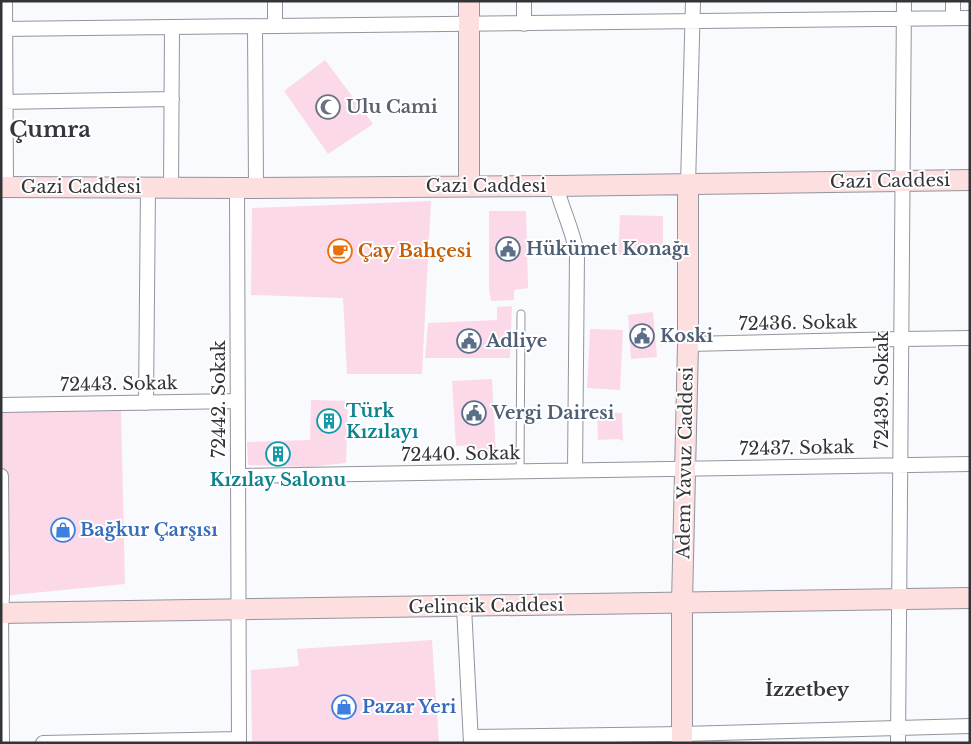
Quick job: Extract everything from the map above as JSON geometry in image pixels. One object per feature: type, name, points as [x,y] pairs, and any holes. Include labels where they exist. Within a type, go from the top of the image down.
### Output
[{"type":"street","points":[[4,187],[3,29],[5,1]]},
{"type":"street","points":[[275,1],[275,26]]},
{"type":"street","points":[[469,1],[469,186]]},
{"type":"street","points":[[524,1],[524,24]]},
{"type":"street","points":[[688,184],[693,1]]},
{"type":"street","name":"72439. Sokak","points":[[898,743],[904,1]]},
{"type":"street","points":[[953,1],[953,18]]},
{"type":"street","points":[[3,29],[970,18]]},
{"type":"street","name":"72442. Sokak","points":[[239,741],[238,401],[246,187],[255,26]]},
{"type":"street","points":[[171,188],[172,27]]},
{"type":"street","points":[[3,102],[172,99]]},
{"type":"street","name":"Gazi Caddesi","points":[[4,187],[556,186],[970,180]]},
{"type":"street","name":"Adem Yavuz Caddesi","points":[[682,738],[682,603],[688,344],[688,184]]},
{"type":"street","points":[[556,186],[577,254],[575,470]]},
{"type":"street","points":[[146,402],[148,187]]},
{"type":"street","name":"72436. Sokak","points":[[688,344],[970,338]]},
{"type":"street","name":"72443. Sokak","points":[[1,405],[238,401]]},
{"type":"street","name":"72437. Sokak","points":[[686,469],[970,464]]},
{"type":"street","name":"72440. Sokak","points":[[238,476],[686,469]]},
{"type":"street","points":[[1,476],[2,743]]},
{"type":"street","name":"Gelincik Caddesi","points":[[1,613],[970,598]]},
{"type":"street","points":[[464,607],[471,740],[682,738],[970,726]]},
{"type":"street","points":[[43,743],[239,741]]},
{"type":"lane","points":[[520,314],[520,471]]},
{"type":"building","name":"Ulu Cami","points":[[325,60],[373,124],[328,154],[284,91]]},
{"type":"building","name":"Çay Bahçesi","points":[[431,201],[422,374],[347,374],[343,298],[251,295],[252,208]]},
{"type":"building","name":"Hükümet Konağı","points":[[489,211],[526,211],[528,288],[514,290],[514,300],[491,301],[489,288]]},
{"type":"building","points":[[620,215],[663,216],[663,256],[618,255]]},
{"type":"building","name":"Adliye","points":[[512,306],[510,358],[425,358],[428,323],[497,320],[497,307]]},
{"type":"building","name":"Koski","points":[[653,312],[657,357],[631,359],[628,315]]},
{"type":"building","points":[[590,329],[623,330],[620,390],[587,388]]},
{"type":"building","name":"Vergi Dairesi","points":[[492,379],[496,455],[473,457],[472,445],[456,446],[452,381]]},
{"type":"building","name":"Türk Kızılayı","points":[[311,400],[348,401],[346,463],[309,467],[248,465],[247,442],[310,440]]},
{"type":"building","name":"Bağkur Çarşısı","points":[[121,409],[125,584],[2,596],[1,412]]},
{"type":"building","points":[[597,413],[622,413],[623,441],[618,439],[598,440]]},
{"type":"building","name":"Pazar Yeri","points":[[432,640],[439,743],[252,743],[251,670],[299,666],[297,649]]},
{"type":"place","name":"Ulu Cami","points":[[328,107]]},
{"type":"place","name":"Hükümet Konağı","points":[[508,249]]},
{"type":"place","name":"Çay Bahçesi","points":[[340,251]]},
{"type":"place","name":"Koski","points":[[642,336]]},
{"type":"place","name":"Adliye","points":[[469,341]]},
{"type":"place","name":"Vergi Dairesi","points":[[474,413]]},
{"type":"place","name":"Türk Kızılayı","points":[[329,421]]},
{"type":"place","name":"Kızılay Salonu","points":[[278,454]]},
{"type":"place","name":"Bağkur Çarşısı","points":[[63,530]]},
{"type":"place","name":"Pazar Yeri","points":[[344,707]]},
{"type":"district","name":"Çumra","points":[[50,129]]},
{"type":"district","name":"İzzetbey","points":[[807,689]]}]
